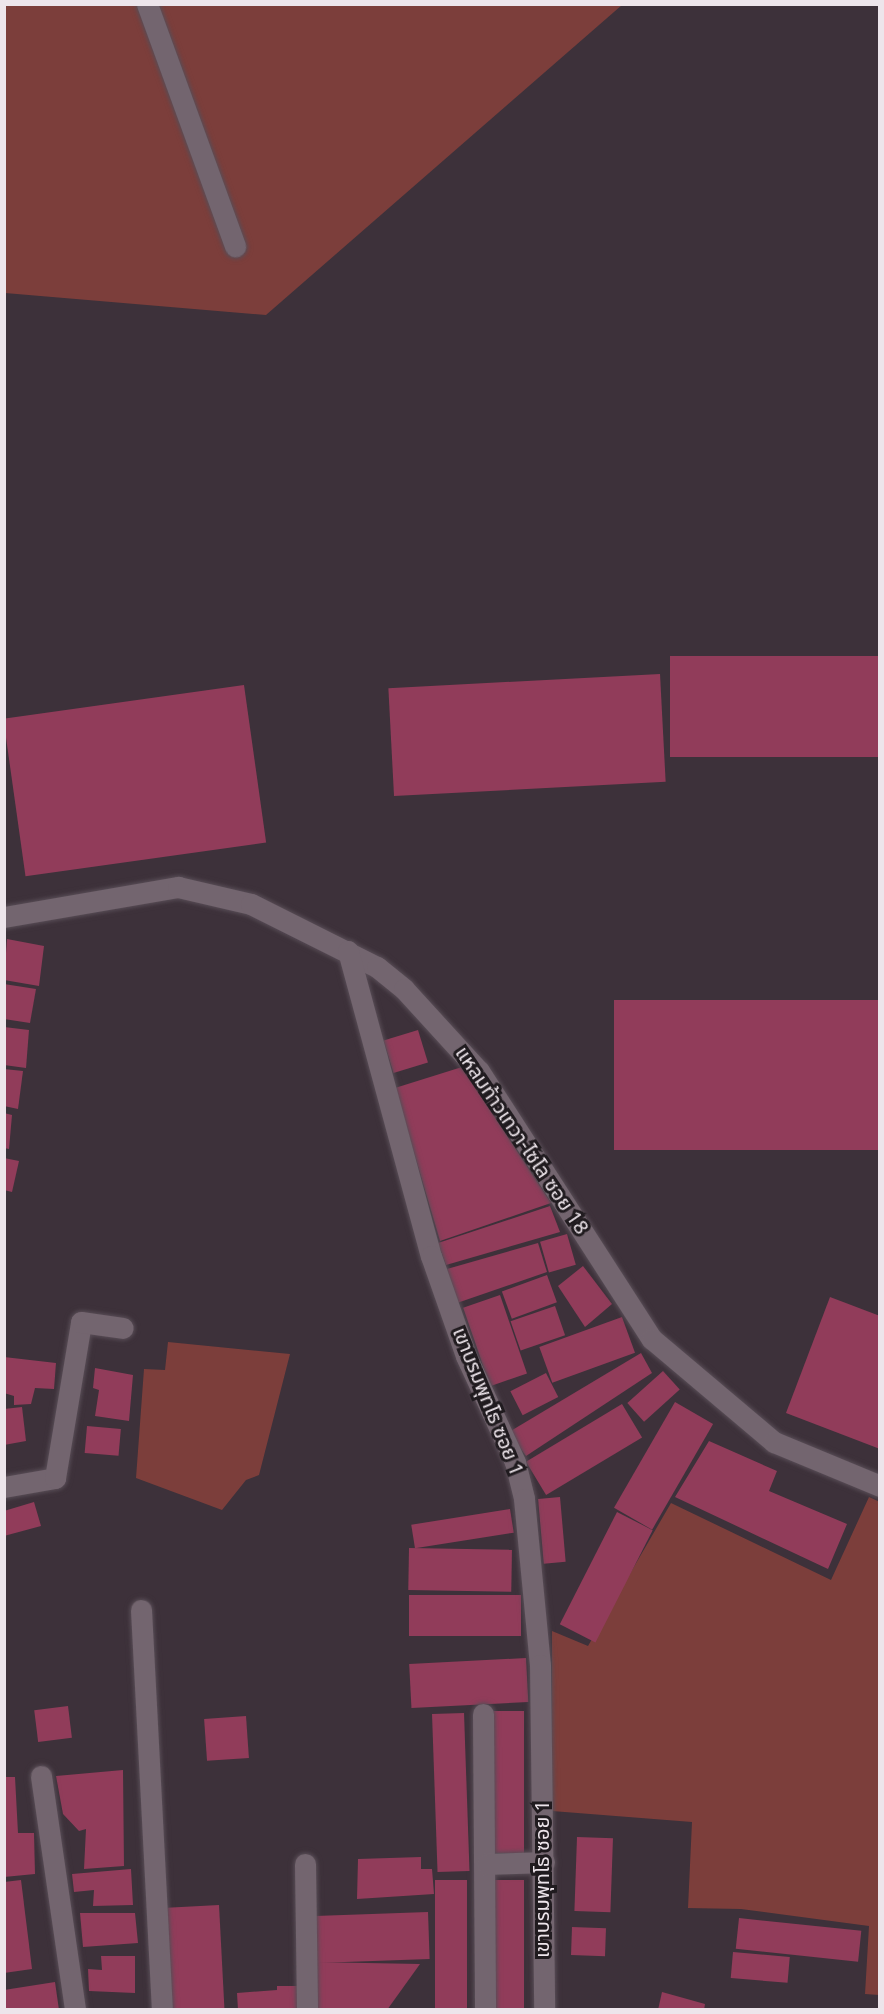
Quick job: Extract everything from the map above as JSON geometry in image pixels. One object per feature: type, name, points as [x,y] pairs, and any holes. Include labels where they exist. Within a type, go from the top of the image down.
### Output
[{"type":"street","points":[[147,4],[235,246]]},
{"type":"street","name":"แหลมท้าวเทวา-ไซโล ซอย 18","points":[[4,917],[178,887],[251,904],[348,951],[404,989],[479,1071],[652,1339],[774,1442],[879,1486]]},
{"type":"street","name":"เขาบรมพุทโธ ซอย 1","points":[[348,951],[431,1256],[466,1356],[515,1462],[524,1499],[540,1665],[544,2010]]},
{"type":"street","points":[[4,1487],[56,1478],[81,1322],[123,1328]]},
{"type":"street","points":[[141,1610],[162,2010]]},
{"type":"street","points":[[483,1714],[487,1864],[485,2010]]},
{"type":"street","points":[[41,1776],[75,2010]]},
{"type":"street","points":[[487,1864],[544,1862]]},
{"type":"street","points":[[304,1864],[307,2010]]},
{"type":"shaded area","points":[[4,5],[622,5],[266,315],[5,293]]},
{"type":"shaded area","points":[[168,1342],[290,1354],[259,1475],[246,1480],[222,1510],[136,1478],[144,1369],[165,1370]]},
{"type":"shaded area","points":[[869,1497],[880,1502],[879,1995],[865,1994],[869,1926],[741,1909],[688,1908],[692,1822],[552,1811],[552,1631],[588,1646],[671,1503],[831,1580]]},
{"type":"building","points":[[670,656],[880,656],[880,757],[670,757]]},
{"type":"building","points":[[660,674],[666,782],[394,796],[388,688]]},
{"type":"building","points":[[244,685],[266,842],[25,876],[4,719]]},
{"type":"building","points":[[7,939],[44,946],[39,986],[4,980]]},
{"type":"building","points":[[4,984],[36,989],[30,1023],[4,1019]]},
{"type":"building","points":[[614,1000],[880,1000],[880,1150],[614,1150]]},
{"type":"building","points":[[4,1027],[29,1030],[26,1068],[4,1065]]},
{"type":"building","points":[[418,1030],[428,1063],[394,1073],[384,1041]]},
{"type":"building","points":[[462,1067],[551,1203],[440,1241],[395,1088]]},
{"type":"building","points":[[4,1069],[23,1071],[18,1109],[4,1106]]},
{"type":"building","points":[[4,1113],[12,1115],[9,1149],[4,1148]]},
{"type":"building","points":[[4,1158],[19,1161],[12,1192],[4,1190]]},
{"type":"building","points":[[550,1206],[560,1232],[446,1265],[438,1243]]},
{"type":"building","points":[[567,1234],[576,1265],[549,1272],[540,1242]]},
{"type":"building","points":[[538,1243],[547,1272],[457,1303],[447,1269]]},
{"type":"building","points":[[583,1266],[612,1304],[585,1327],[558,1286]]},
{"type":"building","points":[[547,1275],[557,1302],[512,1319],[502,1291]]},
{"type":"building","points":[[500,1295],[527,1373],[490,1386],[463,1308]]},
{"type":"building","points":[[830,1297],[880,1316],[880,1449],[786,1413]]},
{"type":"building","points":[[555,1306],[565,1335],[521,1351],[511,1321]]},
{"type":"building","points":[[622,1317],[635,1353],[552,1383],[539,1347]]},
{"type":"building","points":[[641,1353],[652,1373],[526,1456],[509,1432]]},
{"type":"building","points":[[4,1357],[56,1363],[54,1389],[35,1388],[31,1404],[14,1405],[14,1396],[4,1393]]},
{"type":"building","points":[[95,1368],[133,1375],[129,1421],[95,1416],[99,1390],[93,1388]]},
{"type":"building","points":[[663,1371],[680,1390],[644,1422],[627,1403]]},
{"type":"building","points":[[546,1373],[558,1397],[523,1415],[510,1391]]},
{"type":"building","points":[[675,1402],[713,1424],[652,1530],[614,1508]]},
{"type":"building","points":[[622,1404],[642,1437],[546,1495],[526,1462]]},
{"type":"building","points":[[22,1407],[26,1441],[4,1445],[4,1409]]},
{"type":"building","points":[[87,1426],[121,1429],[119,1456],[85,1453]]},
{"type":"building","points":[[709,1441],[777,1471],[769,1491],[847,1524],[828,1569],[675,1497]]},
{"type":"building","points":[[560,1497],[566,1562],[544,1564],[538,1499]]},
{"type":"building","points":[[34,1502],[41,1526],[4,1536],[4,1511]]},
{"type":"building","points":[[510,1509],[514,1533],[415,1548],[411,1525]]},
{"type":"building","points":[[617,1512],[653,1530],[595,1642],[560,1624]]},
{"type":"building","points":[[409,1548],[512,1550],[511,1592],[408,1590]]},
{"type":"building","points":[[409,1595],[521,1595],[521,1636],[409,1636]]},
{"type":"building","points":[[526,1658],[528,1702],[411,1708],[409,1664]]},
{"type":"building","points":[[68,1706],[72,1738],[38,1742],[34,1710]]},
{"type":"building","points":[[492,1711],[524,1711],[524,1853],[492,1853]]},
{"type":"building","points":[[464,1713],[470,1871],[438,1872],[432,1714]]},
{"type":"building","points":[[246,1716],[249,1758],[207,1761],[204,1719]]},
{"type":"building","points":[[123,1770],[124,1866],[84,1869],[86,1829],[79,1831],[63,1814],[56,1776]]},
{"type":"building","points":[[4,1777],[15,1777],[18,1833],[34,1833],[35,1874],[4,1877]]},
{"type":"building","points":[[577,1837],[613,1838],[610,1912],[574,1911]]},
{"type":"building","points":[[421,1857],[421,1869],[432,1869],[434,1894],[357,1899],[358,1859]]},
{"type":"building","points":[[131,1869],[133,1905],[93,1906],[94,1890],[74,1892],[72,1874]]},
{"type":"building","points":[[21,1880],[32,1969],[4,1973],[4,1882]]},
{"type":"building","points":[[435,1880],[467,1880],[467,2010],[435,2010]]},
{"type":"building","points":[[493,1880],[524,1880],[524,2010],[493,2010]]},
{"type":"building","points":[[219,1905],[224,2010],[172,2010],[167,1908]]},
{"type":"building","points":[[428,1912],[430,1959],[317,1963],[315,1916]]},
{"type":"building","points":[[80,1913],[135,1913],[138,1943],[83,1947]]},
{"type":"building","points":[[739,1918],[861,1931],[858,1962],[736,1949]]},
{"type":"building","points":[[572,1927],[606,1928],[605,1956],[571,1955]]},
{"type":"building","points":[[733,1952],[790,1957],[788,1983],[731,1978]]},
{"type":"building","points":[[101,1956],[135,1956],[135,1993],[89,1991],[88,1969],[102,1970]]},
{"type":"building","points":[[312,1962],[420,1964],[387,2010],[314,2010]]},
{"type":"building","points":[[55,1982],[59,2010],[4,2010],[4,1990]]},
{"type":"building","points":[[277,1986],[297,1986],[298,2010],[238,2010],[237,1993],[277,1990]]},
{"type":"building","points":[[662,1992],[705,2004],[704,2010],[658,2010]]}]
